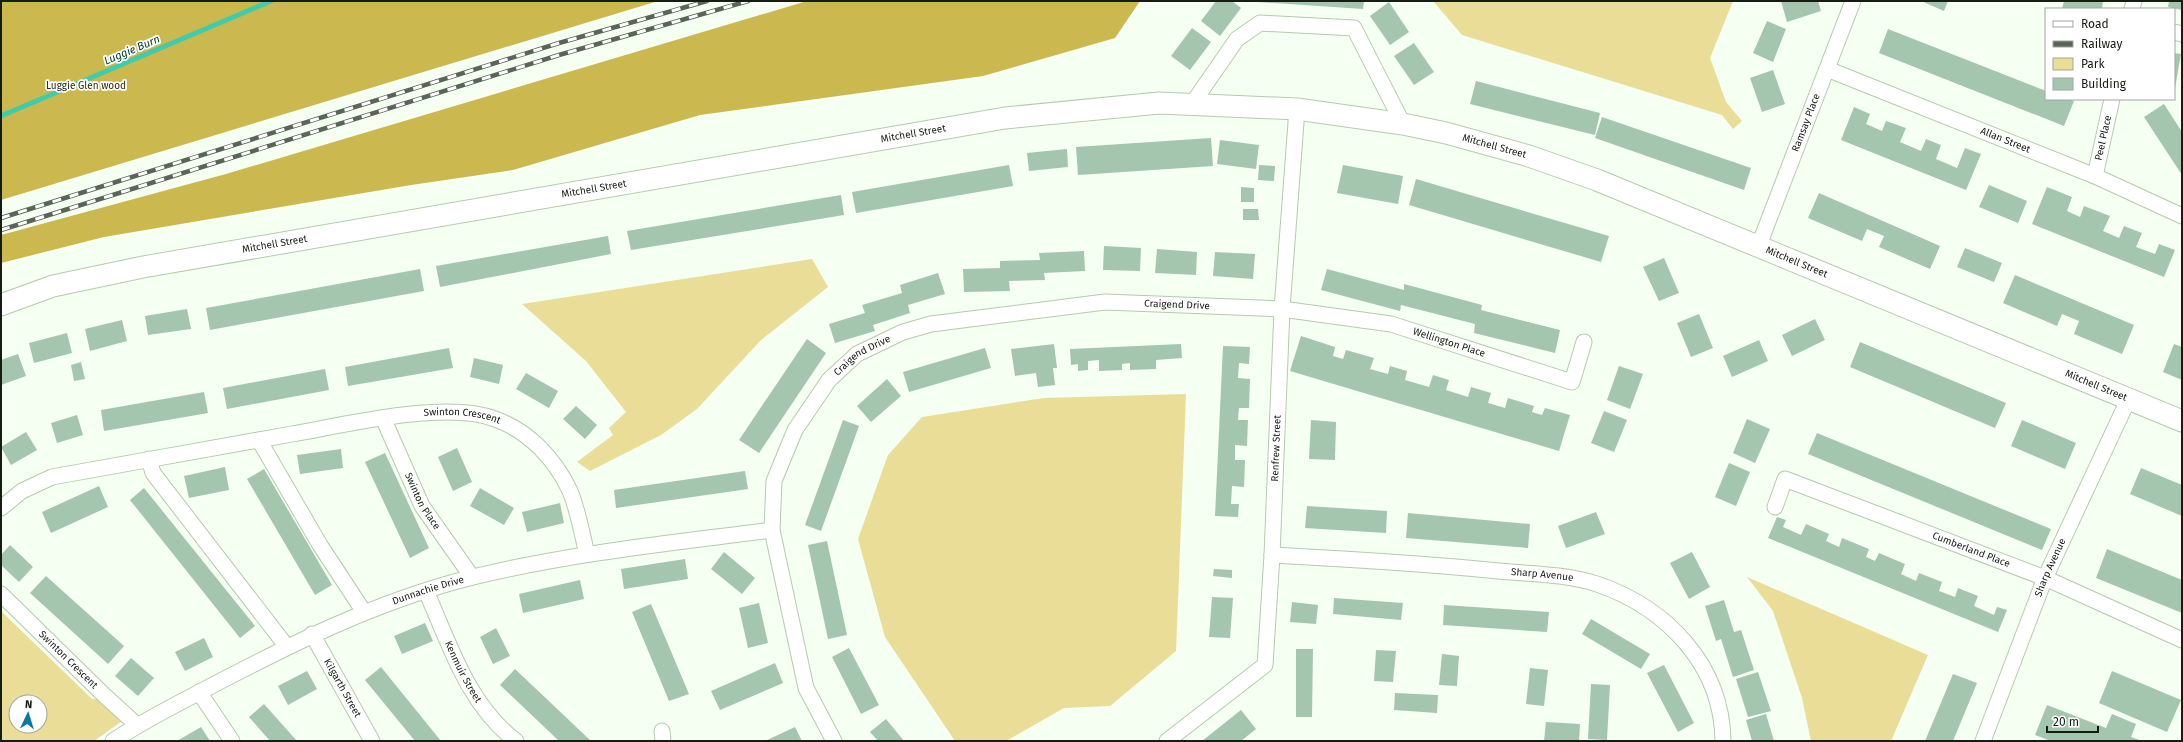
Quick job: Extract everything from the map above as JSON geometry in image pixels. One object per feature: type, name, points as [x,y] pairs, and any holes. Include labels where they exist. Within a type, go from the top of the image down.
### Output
[{"type":"street","name":"Ramsay Place","points":[[1759,245],[1853,1]]},
{"type":"street","points":[[1192,104],[1237,39],[1260,23],[1354,28],[1403,124]]},
{"type":"street","name":"Allan Street","points":[[1827,69],[2095,176],[2182,216]]},
{"type":"street","name":"Peel Place","points":[[2095,176],[2112,100]]},
{"type":"street","name":"Mitchell Street","points":[[1,304],[53,286],[143,267],[789,154],[1013,117],[1159,103],[1297,109],[1403,124],[1446,133],[1529,156],[1597,180],[1759,245],[2182,421]]},
{"type":"street","name":"Renfrew Street","points":[[1167,741],[1265,665],[1272,555],[1282,309],[1297,109]]},
{"type":"street","name":"Craigend Drive","points":[[834,741],[806,688],[772,530],[774,481],[795,430],[829,380],[857,354],[903,332],[955,319],[1105,302],[1282,309]]},
{"type":"street","name":"Wellington Place","points":[[1282,309],[1391,324],[1572,382],[1584,342]]},
{"type":"street","name":"Sharp Avenue","points":[[1983,741],[2045,578],[2129,398]]},
{"type":"street","name":"Swinton Crescent","points":[[1,508],[22,491],[52,477],[383,418],[467,412],[496,419],[521,433],[540,447],[555,465],[570,492],[587,554]]},
{"type":"street","name":"Swinton Place","points":[[383,418],[422,506],[472,577]]},
{"type":"street","points":[[259,440],[320,545],[364,612]]},
{"type":"street","points":[[150,459],[153,473],[286,647]]},
{"type":"street","name":"Cumberland Place","points":[[1775,507],[1785,479],[2045,578],[2182,640]]},
{"type":"street","name":"Dunnachie Drive","points":[[113,741],[137,724],[312,634],[364,612],[426,591],[472,577],[587,554],[772,530]]},
{"type":"street","name":"Sharp Avenue","points":[[1272,555],[1420,563],[1565,577],[1597,584],[1644,607],[1665,622],[1695,654],[1705,671],[1718,700],[1723,722],[1723,741]]},
{"type":"street","name":"Kenmuir Street","points":[[426,591],[468,687],[503,731],[516,741]]},
{"type":"street","name":"Swinton Crescent","points":[[1,594],[105,696],[137,724]]},
{"type":"street","name":"Kilgarth Street","points":[[312,634],[372,741]]},
{"type":"street","points":[[199,692],[232,741]]},
{"type":"green space","name":"Luggie Glen wood","points":[[1,1],[658,1],[1,200]]},
{"type":"green space","points":[[807,1],[1140,1],[1115,38],[983,76],[700,115],[513,170],[411,185],[104,237],[1,263],[1,235],[226,174]]},
{"type":"green space","points":[[1433,1],[1733,1],[1710,58],[1726,102],[1742,121],[1733,129],[1722,115],[1462,35]]},
{"type":"green space","points":[[812,259],[828,287],[761,340],[697,409],[661,435],[590,471],[577,462],[613,435],[609,428],[626,412],[586,361],[522,304]]},
{"type":"green space","points":[[1186,394],[1176,651],[1110,706],[1064,708],[1006,741],[955,741],[885,637],[858,539],[888,455],[922,417],[1044,398]]},
{"type":"green space","points":[[1747,577],[1928,655],[1891,741],[1811,741],[1802,698],[1773,611]]},
{"type":"green space","points":[[1,611],[92,699],[101,698],[122,721],[94,741],[1,741]]},
{"type":"building","points":[[1216,1],[1232,1],[1241,8],[1220,36],[1201,21]]},
{"type":"building","points":[[1242,1],[1364,1],[1363,9]]},
{"type":"building","points":[[1781,1],[1818,1],[1821,11],[1787,22]]},
{"type":"building","points":[[1921,1],[1948,1],[1944,11]]},
{"type":"building","points":[[2064,1],[2103,1],[2102,8],[2062,8]]},
{"type":"building","points":[[2169,1],[2182,1],[2182,10],[2168,7]]},
{"type":"building","points":[[1389,2],[1409,32],[1390,45],[1370,16]]},
{"type":"building","points":[[1767,21],[1786,29],[1773,62],[1753,53]]},
{"type":"building","points":[[1192,28],[1211,42],[1190,70],[1171,56]]},
{"type":"building","points":[[1888,29],[2045,91],[2045,100],[2074,101],[2064,126],[1879,53]]},
{"type":"building","points":[[1414,43],[1434,72],[1414,85],[1394,56]]},
{"type":"building","points":[[2175,53],[2181,54],[2175,88]]},
{"type":"building","points":[[1773,70],[1785,104],[1762,112],[1750,78]]},
{"type":"building","points":[[1476,81],[1600,113],[1595,135],[1470,104]]},
{"type":"building","points":[[2164,104],[2182,132],[2182,175],[2144,117]]},
{"type":"building","points":[[1854,107],[1870,114],[1866,124],[1882,131],[1886,121],[1906,128],[1900,142],[1921,151],[1926,139],[1941,145],[1936,159],[1957,168],[1965,148],[1981,154],[1966,190],[1841,140]]},
{"type":"building","points":[[1602,117],[1751,168],[1744,190],[1595,138]]},
{"type":"building","points":[[1211,138],[1213,166],[1078,175],[1076,147]]},
{"type":"building","points":[[1220,140],[1259,145],[1256,169],[1217,164]]},
{"type":"building","points":[[1067,149],[1068,167],[1029,171],[1027,153]]},
{"type":"building","points":[[1009,165],[1013,186],[856,213],[852,192]]},
{"type":"building","points":[[1259,165],[1275,166],[1274,181],[1258,180]]},
{"type":"building","points":[[1343,165],[1403,176],[1398,204],[1337,193]]},
{"type":"building","points":[[1416,179],[1609,236],[1601,262],[1409,205]]},
{"type":"building","points":[[1989,185],[2027,201],[2018,223],[1979,207]]},
{"type":"building","points":[[1241,187],[1254,188],[1254,202],[1241,202]]},
{"type":"building","points":[[2047,187],[2072,197],[2067,211],[2080,217],[2084,206],[2110,216],[2103,231],[2119,238],[2124,226],[2142,233],[2136,247],[2155,254],[2159,244],[2175,250],[2164,277],[2032,224]]},
{"type":"building","points":[[1819,193],[1940,246],[1930,269],[1879,247],[1884,236],[1867,229],[1862,241],[1808,218]]},
{"type":"building","points":[[841,195],[844,215],[631,250],[627,231]]},
{"type":"building","points":[[1243,209],[1258,209],[1259,220],[1243,220]]},
{"type":"building","points":[[608,236],[611,254],[440,287],[436,266]]},
{"type":"building","points":[[1104,246],[1141,248],[1140,271],[1103,270]]},
{"type":"building","points":[[1965,248],[2002,263],[1994,282],[1957,267]]},
{"type":"building","points":[[1157,249],[1197,252],[1196,275],[1155,273]]},
{"type":"building","points":[[1084,251],[1085,271],[1044,273],[1045,280],[1009,281],[1010,291],[964,292],[963,269],[1000,268],[1000,261],[1040,260],[1039,253]]},
{"type":"building","points":[[1215,252],[1255,254],[1253,279],[1213,276]]},
{"type":"building","points":[[1664,258],[1679,293],[1659,301],[1643,267]]},
{"type":"building","points":[[420,269],[424,291],[210,330],[206,308]]},
{"type":"building","points":[[1327,269],[1404,290],[1404,284],[1482,305],[1481,310],[1560,330],[1555,353],[1474,333],[1475,324],[1401,305],[1400,311],[1321,290]]},
{"type":"building","points":[[938,273],[945,294],[908,305],[910,313],[873,325],[875,331],[835,343],[829,324],[865,313],[862,305],[902,293],[900,285]]},
{"type":"building","points":[[2015,275],[2134,325],[2122,354],[2074,334],[2079,321],[2062,314],[2057,326],[2003,303]]},
{"type":"building","points":[[187,309],[191,329],[148,335],[145,316]]},
{"type":"building","points":[[1699,314],[1713,348],[1691,357],[1677,323]]},
{"type":"building","points":[[1815,319],[1825,340],[1792,356],[1782,335]]},
{"type":"building","points":[[122,320],[127,341],[90,351],[85,329]]},
{"type":"building","points":[[67,333],[72,353],[34,363],[29,343]]},
{"type":"building","points":[[1301,336],[1335,347],[1333,356],[1343,359],[1346,350],[1374,358],[1370,369],[1388,374],[1390,366],[1407,371],[1405,380],[1429,387],[1433,375],[1449,380],[1446,390],[1468,397],[1471,387],[1491,393],[1488,403],[1505,408],[1508,398],[1534,406],[1532,412],[1542,415],[1545,408],[1570,415],[1559,451],[1290,371]]},
{"type":"building","points":[[807,339],[826,353],[759,453],[739,440]]},
{"type":"building","points":[[1759,340],[1768,361],[1732,377],[1723,356]]},
{"type":"building","points":[[1860,342],[2006,403],[1995,428],[1850,367]]},
{"type":"building","points":[[1054,344],[1057,368],[1053,368],[1055,385],[1038,387],[1036,373],[1015,376],[1011,349]]},
{"type":"building","points":[[1181,344],[1182,358],[1156,360],[1156,369],[1130,370],[1130,363],[1122,364],[1122,370],[1099,371],[1099,360],[1088,361],[1088,370],[1078,371],[1078,364],[1071,365],[1070,349]]},
{"type":"building","points":[[2174,344],[2182,347],[2182,380],[2163,372]]},
{"type":"building","points":[[1223,346],[1250,347],[1249,364],[1239,363],[1238,378],[1250,379],[1249,408],[1239,408],[1238,420],[1248,420],[1247,446],[1235,445],[1235,460],[1245,460],[1244,487],[1232,486],[1231,504],[1239,504],[1238,517],[1215,516]]},
{"type":"building","points":[[449,348],[453,368],[348,386],[345,367]]},
{"type":"building","points":[[985,348],[991,368],[909,392],[903,372]]},
{"type":"building","points":[[18,354],[26,376],[1,385],[1,360]]},
{"type":"building","points":[[474,358],[503,365],[499,384],[470,377]]},
{"type":"building","points":[[81,362],[85,379],[74,381],[71,365]]},
{"type":"building","points":[[1619,366],[1643,374],[1630,409],[1607,400]]},
{"type":"building","points":[[325,369],[329,390],[227,409],[223,388]]},
{"type":"building","points":[[526,373],[558,391],[549,408],[516,389]]},
{"type":"building","points":[[887,379],[901,396],[871,422],[857,406]]},
{"type":"building","points":[[204,392],[208,413],[104,431],[101,410]]},
{"type":"building","points":[[576,406],[597,425],[585,439],[563,419]]},
{"type":"building","points":[[1604,411],[1627,420],[1614,452],[1591,443]]},
{"type":"building","points":[[77,415],[83,435],[57,443],[51,423]]},
{"type":"building","points":[[1747,419],[1770,429],[1755,463],[1733,453]]},
{"type":"building","points":[[843,420],[859,426],[821,531],[805,525]]},
{"type":"building","points":[[1311,420],[1336,422],[1335,460],[1309,459]]},
{"type":"building","points":[[2022,420],[2076,443],[2065,469],[2011,446]]},
{"type":"building","points":[[26,432],[37,450],[11,465],[1,447]]},
{"type":"building","points":[[1817,433],[2051,529],[2042,550],[1808,454]]},
{"type":"building","points":[[457,448],[472,482],[453,491],[438,457]]},
{"type":"building","points":[[341,449],[343,468],[300,474],[297,455]]},
{"type":"building","points":[[385,453],[429,548],[410,558],[365,462]]},
{"type":"building","points":[[1729,463],[1750,472],[1736,506],[1715,497]]},
{"type":"building","points":[[225,467],[229,490],[189,498],[184,476]]},
{"type":"building","points":[[2141,468],[2182,485],[2182,516],[2130,494]]},
{"type":"building","points":[[264,469],[332,585],[315,595],[247,479]]},
{"type":"building","points":[[745,471],[748,489],[616,508],[614,490]]},
{"type":"building","points":[[99,486],[108,507],[51,533],[42,512]]},
{"type":"building","points":[[144,488],[255,626],[240,638],[130,500]]},
{"type":"building","points":[[480,488],[514,508],[504,525],[470,506]]},
{"type":"building","points":[[560,503],[564,523],[527,532],[522,512]]},
{"type":"building","points":[[1307,506],[1387,511],[1386,533],[1305,528]]},
{"type":"building","points":[[1596,512],[1605,534],[1566,548],[1558,526]]},
{"type":"building","points":[[1408,513],[1530,524],[1528,548],[1406,538]]},
{"type":"building","points":[[1777,517],[1786,520],[1783,527],[1801,535],[1806,524],[1829,534],[1826,541],[1839,547],[1842,538],[1869,549],[1866,557],[1875,561],[1879,553],[1905,564],[1901,574],[1916,581],[1919,573],[1942,582],[1939,591],[1955,597],[1958,588],[1978,596],[1974,606],[1994,615],[1997,607],[2007,610],[1998,632],[1768,538]]},
{"type":"building","points":[[827,541],[847,635],[828,639],[808,545]]},
{"type":"building","points":[[10,545],[33,567],[19,582],[1,565],[1,555]]},
{"type":"building","points":[[2107,549],[2182,580],[2182,613],[2096,578]]},
{"type":"building","points":[[724,552],[755,578],[742,594],[711,569]]},
{"type":"building","points":[[1692,552],[1710,587],[1689,599],[1670,563]]},
{"type":"building","points":[[685,559],[688,579],[624,589],[621,569]]},
{"type":"building","points":[[1214,569],[1232,570],[1232,578],[1213,576]]},
{"type":"building","points":[[46,576],[124,646],[108,664],[30,593]]},
{"type":"building","points":[[580,580],[584,599],[523,613],[519,594]]},
{"type":"building","points":[[1212,597],[1233,598],[1230,638],[1209,637]]},
{"type":"building","points":[[1334,598],[1403,603],[1401,620],[1333,614]]},
{"type":"building","points":[[1724,600],[1734,632],[1741,630],[1754,670],[1733,677],[1721,639],[1716,641],[1705,606]]},
{"type":"building","points":[[1292,602],[1318,605],[1316,624],[1290,622]]},
{"type":"building","points":[[759,603],[768,643],[748,648],[739,608]]},
{"type":"building","points":[[651,604],[689,694],[669,701],[632,612]]},
{"type":"building","points":[[1444,605],[1549,612],[1547,632],[1443,625]]},
{"type":"building","points":[[1591,619],[1650,654],[1641,669],[1582,634]]},
{"type":"building","points":[[425,623],[433,641],[402,654],[394,636]]},
{"type":"building","points":[[496,628],[510,656],[493,664],[480,637]]},
{"type":"building","points":[[204,638],[213,657],[185,671],[175,652]]},
{"type":"building","points":[[849,648],[879,705],[861,714],[832,657]]},
{"type":"building","points":[[1296,649],[1313,649],[1312,717],[1296,717]]},
{"type":"building","points":[[1376,650],[1396,651],[1393,682],[1374,681]]},
{"type":"building","points":[[1442,654],[1459,656],[1457,686],[1439,685]]},
{"type":"building","points":[[131,658],[154,678],[138,696],[115,676]]},
{"type":"building","points":[[775,663],[783,683],[720,710],[711,691]]},
{"type":"building","points":[[1664,665],[1694,723],[1678,732],[1647,673]]},
{"type":"building","points":[[381,667],[441,741],[415,741],[365,680]]},
{"type":"building","points":[[1530,668],[1548,670],[1544,706],[1526,704]]},
{"type":"building","points":[[515,669],[591,741],[559,741],[500,685]]},
{"type":"building","points":[[307,671],[317,689],[288,705],[278,686]]},
{"type":"building","points":[[2112,671],[2181,700],[2167,732],[2099,703]]},
{"type":"building","points":[[1758,672],[1771,711],[1748,717],[1736,679]]},
{"type":"building","points":[[1953,674],[1977,683],[1953,741],[1925,741]]},
{"type":"building","points":[[1591,684],[1610,685],[1607,740],[1588,739]]},
{"type":"building","points":[[1395,693],[1438,695],[1437,713],[1394,710]]},
{"type":"building","points":[[264,704],[297,741],[270,741],[249,717]]},
{"type":"building","points":[[2047,705],[2106,728],[2112,714],[2136,724],[2131,737],[2142,741],[2051,741],[2035,735]]},
{"type":"building","points":[[1241,710],[1256,729],[1241,741],[1202,741]]},
{"type":"building","points":[[1766,714],[1774,741],[1752,741],[1746,720]]},
{"type":"building","points":[[886,719],[904,741],[878,741],[870,732]]},
{"type":"building","points":[[1546,722],[1580,724],[1579,741],[1544,741]]},
{"type":"building","points":[[201,727],[210,741],[177,741]]},
{"type":"building","points":[[795,727],[802,741],[765,741]]},
{"type":"waterway","name":"Luggie Burn","points":[[1,116],[271,1]]},
{"type":"railway","points":[[1,218],[559,43],[707,1]]},
{"type":"railway","points":[[1,230],[559,55],[748,1]]}]
